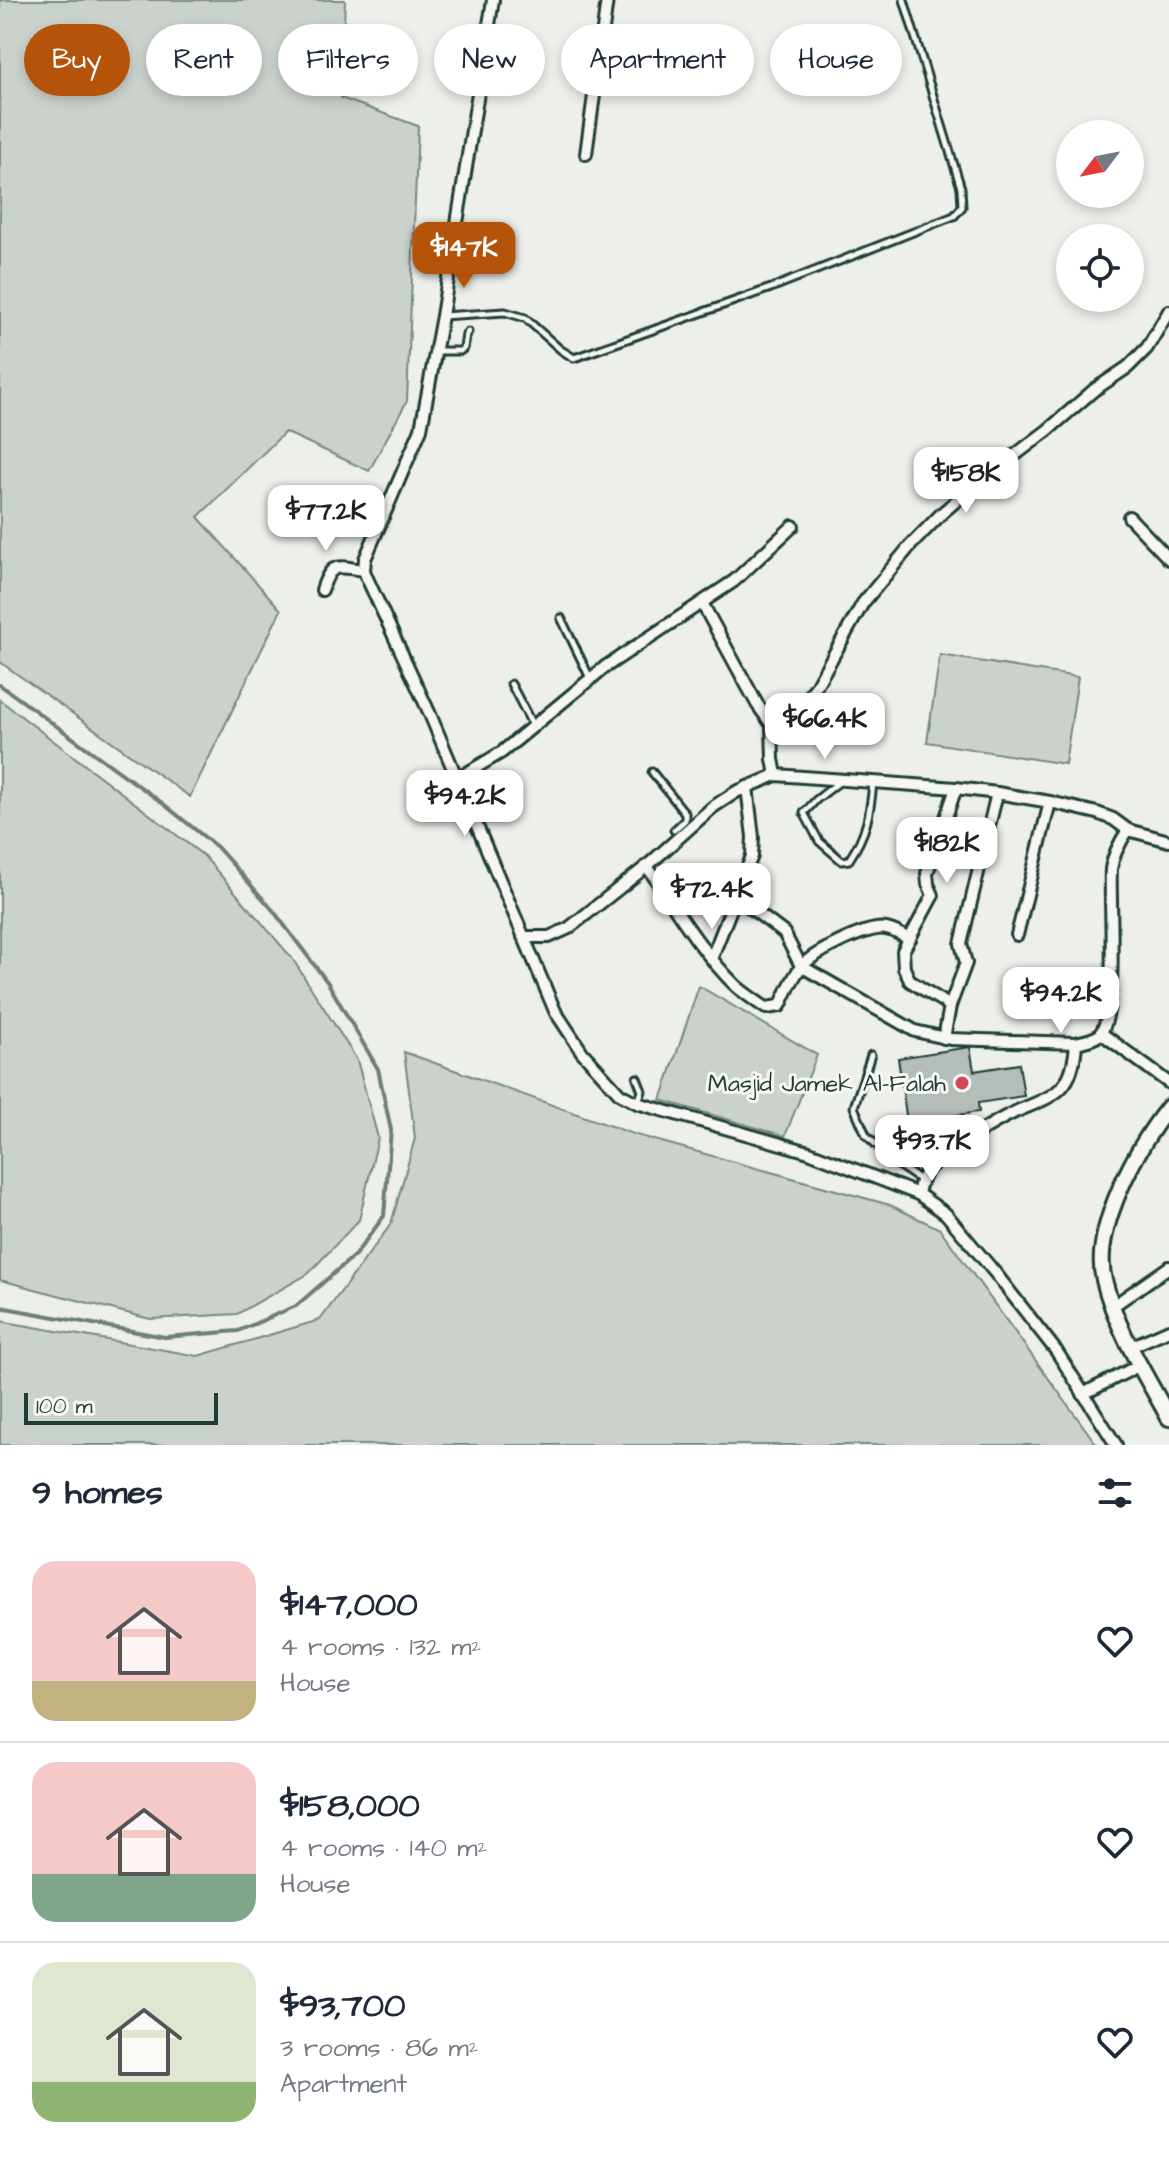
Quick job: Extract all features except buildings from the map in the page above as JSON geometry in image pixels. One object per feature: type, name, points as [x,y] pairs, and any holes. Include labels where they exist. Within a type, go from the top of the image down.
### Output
[{"type":"main road","points":[[1168,1415],[1130,1347],[1103,1278],[1102,1257],[1106,1230],[1133,1160],[1169,1107]]},
{"type":"street","points":[[493,0],[421,429],[365,559],[364,570],[425,703],[555,1011],[582,1052],[620,1094],[637,1103],[809,1152],[918,1194],[946,1214],[1057,1352],[1116,1445]]},
{"type":"street","points":[[586,154],[607,0]]},
{"type":"street","points":[[772,725],[795,712],[815,688],[863,603],[910,546],[969,490],[1048,430],[1094,390],[1128,367],[1147,348],[1169,311]]},
{"type":"street","points":[[1129,517],[1169,559]]},
{"type":"street","points":[[457,779],[502,752],[605,667],[734,581],[793,526]]},
{"type":"street","points":[[322,590],[329,571],[335,568],[364,570]]},
{"type":"street","points":[[702,603],[757,704],[772,725],[776,775]]},
{"type":"street","points":[[523,937],[549,937],[569,928],[647,866],[676,833],[747,787],[776,775],[997,793],[1097,813],[1113,819],[1128,830],[1169,841]]},
{"type":"street","points":[[712,957],[752,856],[747,787]]},
{"type":"street","points":[[950,1006],[910,981],[904,968],[903,951],[933,895],[927,873],[956,788]]},
{"type":"street","points":[[944,1038],[950,1006],[966,963],[961,944],[997,793]]},
{"type":"street","points":[[1017,935],[1050,802]]},
{"type":"street","points":[[735,896],[784,933],[801,966],[915,1031],[944,1038],[1076,1043],[1101,1033],[1108,1011],[1113,939],[1111,868],[1117,846],[1128,830]]},
{"type":"street","points":[[647,866],[690,929],[736,986],[766,1008],[780,1006],[801,966],[860,932],[886,929],[910,939]]},
{"type":"street","points":[[1101,1033],[1169,1083]]},
{"type":"street","points":[[918,1194],[928,1170],[942,1157],[1012,1113],[1057,1093],[1070,1075],[1076,1043]]},
{"type":"street","points":[[1113,1306],[1169,1267]]},
{"type":"street","points":[[1130,1347],[1169,1330]]},
{"type":"street","points":[[1083,1394],[1140,1365]]},
{"type":"lane","points":[[442,316],[505,312],[525,318],[574,358],[771,288],[954,216],[962,207],[961,188],[904,0]]},
{"type":"lane","points":[[436,351],[460,351],[464,348],[468,332]]},
{"type":"lane","points":[[561,618],[590,679]]},
{"type":"lane","points":[[511,684],[533,727]]},
{"type":"lane","points":[[652,772],[685,813],[685,820],[676,833]]},
{"type":"lane","points":[[843,779],[804,813],[819,841],[842,861],[849,860],[855,851],[870,818],[874,782]]},
{"type":"lane","points":[[871,1055],[854,1107],[866,1135],[895,1163],[921,1181]]},
{"type":"lane","points":[[637,1078],[642,1091],[637,1103]]},
{"type":"shaded area","points":[[0,0],[345,0],[344,24],[278,24],[278,96],[341,96],[418,126],[407,401],[369,471],[285,432],[198,517],[281,610],[190,797],[0,662]]},
{"type":"shaded area","points":[[940,655],[1078,677],[1065,764],[927,742]]},
{"type":"shaded area","points":[[0,700],[204,856],[292,958],[357,1060],[378,1138],[359,1220],[308,1274],[237,1314],[150,1319],[0,1280]]},
{"type":"shaded area","points":[[699,986],[817,1055],[785,1136],[661,1100]]},
{"type":"shaded area","points":[[404,1052],[633,1134],[890,1205],[940,1229],[1097,1445],[0,1445],[0,1321],[198,1356],[320,1320],[391,1224],[415,1138]]},
{"type":"waterway","points":[[0,685],[161,802],[217,847],[272,909],[328,983],[378,1069],[391,1130],[384,1216],[355,1255],[296,1306],[238,1331],[165,1337],[0,1307]]},
{"type":"place","name":"Masjid Jamek Al-Falah","points":[[962,1083]]}]
